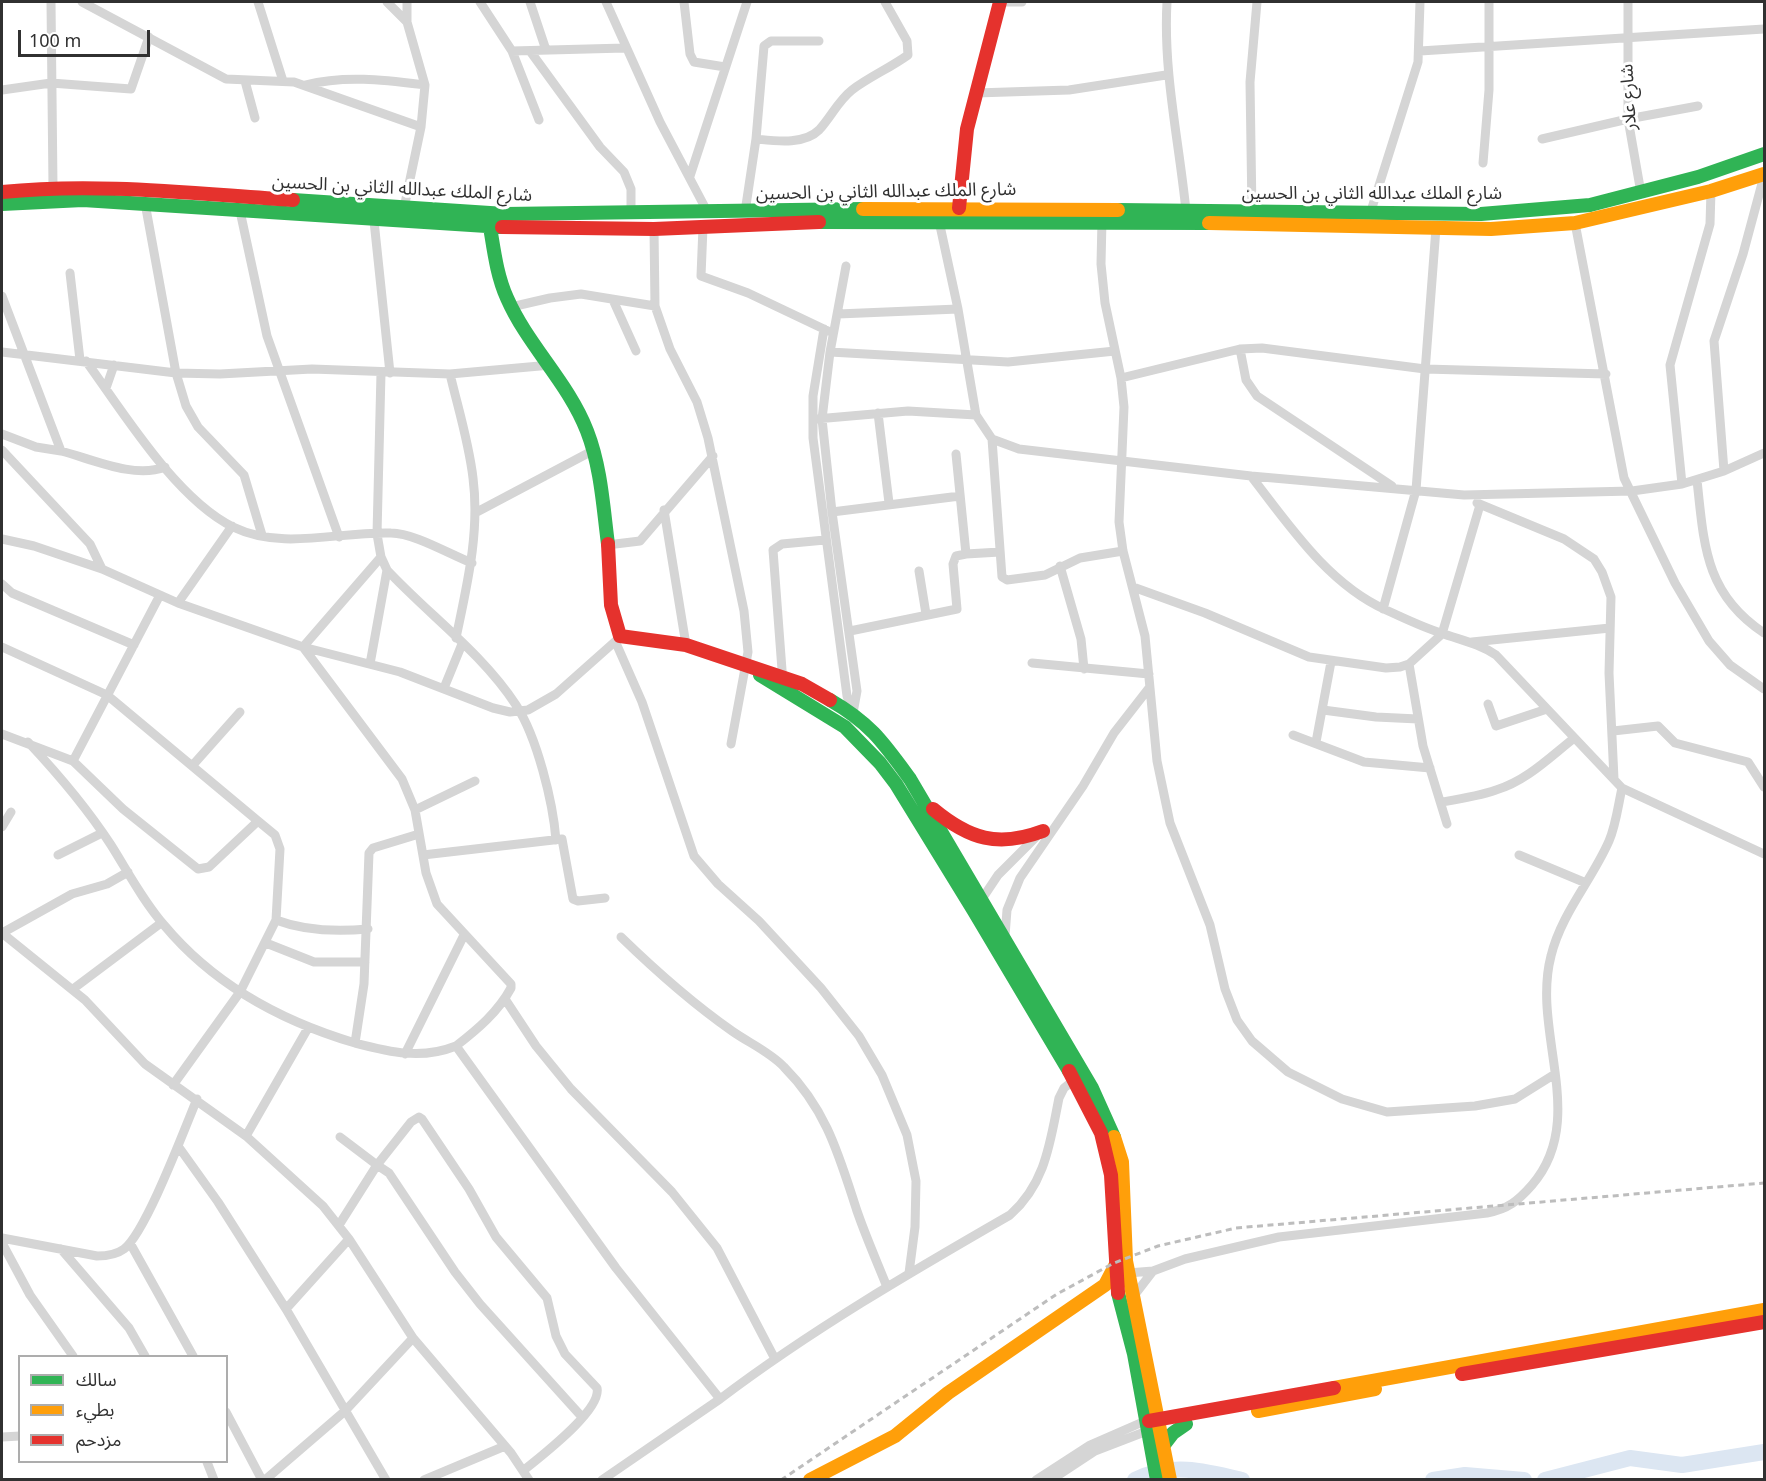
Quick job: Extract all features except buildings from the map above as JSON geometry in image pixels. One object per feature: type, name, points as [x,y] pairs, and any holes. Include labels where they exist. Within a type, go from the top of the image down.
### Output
[{"type":"street","points":[[51,2],[53,187]]},
{"type":"street","points":[[82,2],[226,79],[283,81],[304,85],[354,106],[421,127]]},
{"type":"street","points":[[258,2],[283,81]]},
{"type":"street","points":[[387,2],[407,22]]},
{"type":"street","points":[[404,208],[421,127],[425,85],[407,22],[407,2]]},
{"type":"street","points":[[480,2],[512,51],[539,120]]},
{"type":"street","points":[[530,2],[546,50]]},
{"type":"street","points":[[606,2],[660,122],[708,213]]},
{"type":"street","points":[[684,2],[691,58],[696,64],[725,67]]},
{"type":"street","points":[[690,176],[747,2]]},
{"type":"street","points":[[756,139],[791,141],[810,137],[820,129],[841,99],[908,55],[907,41],[885,2]]},
{"type":"street","points":[[959,208],[964,148],[1000,2],[1022,2]]},
{"type":"street","points":[[1167,2],[1166,75],[1179,147],[1186,211]]},
{"type":"street","points":[[1252,212],[1250,68],[1257,2]]},
{"type":"street","points":[[1370,214],[1420,51],[1420,2]]},
{"type":"street","points":[[1483,163],[1488,126],[1489,2]]},
{"type":"street","name":"شارع علار","points":[[1628,2],[1628,119],[1641,193]]},
{"type":"street","points":[[1420,51],[1764,29]]},
{"type":"street","points":[[2,90],[51,83],[131,89],[149,37]]},
{"type":"street","points":[[746,212],[756,139],[764,46],[771,41],[819,41]]},
{"type":"street","points":[[512,51],[625,48]]},
{"type":"street","points":[[530,51],[600,147],[624,172],[631,189],[631,214]]},
{"type":"street","points":[[976,93],[1069,90],[1166,75]]},
{"type":"street","points":[[304,85],[328,80],[363,78],[425,85]]},
{"type":"street","points":[[245,81],[255,118]]},
{"type":"street","points":[[1542,140],[1628,119],[1698,106]]},
{"type":"street","name":"شارع الملك عبدالله الثاني بن الحسين","points":[[1344,219],[1370,214],[1481,214],[1564,209],[1641,193],[1698,177],[1764,154]]},
{"type":"street","points":[[1724,471],[1714,341],[1743,254],[1764,175]]},
{"type":"street","name":"شارع الملك عبدالله الثاني بن الحسين","points":[[215,202],[240,211],[490,227],[654,229],[939,221],[1310,218],[1436,228],[1491,229],[1575,223],[1711,192],[1764,175]]},
{"type":"street","name":"شارع الملك عبدالله الثاني بن الحسين","points":[[2,192],[53,187],[215,202],[404,208],[505,214],[959,208],[1252,212],[1310,218]]},
{"type":"street","points":[[1682,484],[1670,365],[1710,224],[1711,192]]},
{"type":"street","name":"شارع الملك عبدالله الثاني بن الحسين","points":[[2,204],[64,200],[145,203],[200,201]]},
{"type":"street","points":[[145,203],[176,372],[192,418],[238,467],[248,483],[262,535]]},
{"type":"street","points":[[240,211],[261,317],[339,537]]},
{"type":"street","points":[[374,221],[386,373],[377,534],[381,557],[387,570],[459,641],[520,712],[551,797],[556,840]]},
{"type":"street","points":[[939,221],[958,309],[975,415],[992,439],[1000,575],[1007,580],[1045,575],[1080,558],[1123,551]]},
{"type":"street","points":[[1102,221],[1101,264],[1124,407],[1119,522],[1123,551],[1145,636],[1156,761],[1170,823],[1210,925],[1225,989],[1234,1014],[1252,1041],[1288,1072],[1342,1099],[1387,1112],[1475,1106],[1515,1099],[1555,1074]]},
{"type":"street","points":[[1575,223],[1606,374],[1620,464],[1675,583],[1709,641],[1730,665],[1764,689]]},
{"type":"street","points":[[490,227],[500,278],[511,307],[579,411],[594,450],[608,545],[614,622],[618,639],[642,702],[694,856],[718,884],[759,921],[821,988],[859,1036],[882,1075],[906,1135],[916,1181],[915,1227],[909,1274]]},
{"type":"street","points":[[703,227],[701,276],[748,293],[829,331]]},
{"type":"street","points":[[1383,609],[1416,490],[1436,228]]},
{"type":"street","points":[[654,229],[655,306],[670,349],[697,402],[713,456],[744,611],[748,647],[742,664],[731,744]]},
{"type":"street","points":[[846,266],[838,314],[829,331],[817,419],[825,540],[840,633],[846,696],[853,713]]},
{"type":"street","points":[[70,273],[83,361],[165,467],[194,498],[232,526],[262,535],[303,539],[398,534],[472,562]]},
{"type":"street","points":[[511,307],[568,295],[655,306]]},
{"type":"street","points":[[2,296],[61,451]]},
{"type":"street","points":[[613,300],[636,351]]},
{"type":"street","points":[[838,314],[958,309]]},
{"type":"street","points":[[829,331],[830,352],[817,419],[850,631],[857,692],[853,713],[845,727]]},
{"type":"street","points":[[1121,378],[1240,350],[1282,349],[1425,369],[1606,374]]},
{"type":"street","points":[[1240,350],[1246,380],[1257,396],[1394,487]]},
{"type":"street","points":[[830,352],[967,360],[1031,361],[1115,351]]},
{"type":"street","points":[[2,352],[176,372],[220,374],[279,369],[450,374],[551,365]]},
{"type":"street","points":[[106,388],[114,365]]},
{"type":"street","points":[[444,688],[459,641],[472,562],[475,513],[472,466],[450,374]]},
{"type":"street","points":[[817,419],[924,411],[975,415]]},
{"type":"street","points":[[878,413],[889,503]]},
{"type":"street","points":[[2,434],[36,447],[61,451],[137,471],[155,471],[165,467]]},
{"type":"street","points":[[992,439],[1019,449],[1044,454],[1464,495],[1632,491],[1682,484],[1724,471],[1764,453]]},
{"type":"street","points":[[2,450],[90,544],[102,569]]},
{"type":"street","points":[[475,513],[594,450]]},
{"type":"street","points":[[956,454],[966,554]]},
{"type":"street","points":[[608,545],[639,542],[664,510],[713,456]]},
{"type":"street","points":[[1251,476],[1328,569],[1346,586],[1383,609],[1442,634],[1471,642],[1496,655],[1573,739],[1622,788],[1764,854]]},
{"type":"street","points":[[1697,480],[1706,557],[1712,571],[1734,606],[1764,633]]},
{"type":"street","points":[[1464,495],[1480,505],[1550,532],[1593,559],[1609,587],[1614,779]]},
{"type":"street","points":[[832,512],[889,503],[960,496]]},
{"type":"street","points":[[1133,587],[1205,613],[1309,657],[1331,662],[1386,668],[1409,664],[1442,634],[1480,505]]},
{"type":"street","points":[[664,510],[686,645]]},
{"type":"street","points":[[178,603],[232,526]]},
{"type":"street","points":[[2,539],[34,546],[102,569],[178,603],[303,647],[370,664],[444,688],[493,708],[520,712],[556,694],[618,639],[686,645],[825,696],[853,713],[883,741],[920,797],[1005,936],[1079,1077],[1107,1154],[1123,1266],[1133,1297],[1153,1392],[1153,1425]]},
{"type":"street","points":[[825,540],[782,544],[773,550],[783,682],[845,727],[896,784],[1079,1077]]},
{"type":"street","points":[[850,631],[957,609],[953,564],[956,556],[1000,552]]},
{"type":"street","points":[[303,647],[381,557]]},
{"type":"street","points":[[1060,566],[1082,639],[1084,669]]},
{"type":"street","points":[[370,664],[387,570]]},
{"type":"street","points":[[919,571],[926,614]]},
{"type":"street","points":[[2,584],[12,593],[134,645]]},
{"type":"street","points":[[73,761],[160,595]]},
{"type":"street","points":[[1471,642],[1610,628]]},
{"type":"street","points":[[2,647],[107,695],[274,835],[280,849],[276,920],[266,943],[240,992],[173,1085]]},
{"type":"street","points":[[28,742],[74,795],[161,922],[201,964],[240,992],[308,1028],[355,1043],[405,1054],[428,1054],[456,1046],[478,1030],[505,999],[511,984],[437,904],[423,855],[415,810],[402,779],[303,647]]},
{"type":"street","points":[[1317,742],[1331,662]]},
{"type":"street","points":[[1032,663],[1149,674]]},
{"type":"street","points":[[1409,664],[1418,719],[1447,824]]},
{"type":"street","points":[[1005,936],[1011,896],[1057,821],[1083,786],[1114,733],[1149,688]]},
{"type":"street","points":[[1488,704],[1495,724],[1500,726],[1546,709]]},
{"type":"street","points":[[1323,710],[1376,717],[1418,719]]},
{"type":"street","points":[[192,766],[240,712]]},
{"type":"street","points":[[1613,731],[1658,726],[1675,743],[1748,762],[1764,787]]},
{"type":"street","points":[[2,734],[73,761],[136,820],[198,869],[209,867],[258,821]]},
{"type":"street","points":[[1293,735],[1317,742],[1368,763],[1430,768]]},
{"type":"street","points":[[1442,802],[1497,790],[1512,784],[1528,775],[1573,739]]},
{"type":"street","points":[[415,810],[475,781]]},
{"type":"street","points":[[1133,1297],[1153,1272],[1185,1259],[1279,1236],[1487,1214],[1515,1204],[1542,1173],[1555,1148],[1559,1109],[1545,1011],[1546,973],[1560,934],[1609,841],[1622,788]]},
{"type":"street","points":[[920,797],[952,826],[986,839],[1006,840],[1030,837],[1043,831]]},
{"type":"street","points":[[2,827],[11,812]]},
{"type":"street","points":[[974,911],[998,875],[1043,831],[1057,821]]},
{"type":"street","points":[[58,855],[102,833]]},
{"type":"street","points":[[355,1043],[368,929],[368,857],[370,850],[419,834]]},
{"type":"street","points":[[423,855],[564,841],[573,899],[578,901],[605,898]]},
{"type":"street","points":[[1519,855],[1586,883]]},
{"type":"street","points":[[128,872],[107,884],[72,894],[2,933],[73,989],[140,1059],[246,1136],[309,1190],[349,1239],[413,1338],[505,1446],[529,1479]]},
{"type":"street","points":[[276,920],[298,928],[368,929]]},
{"type":"street","points":[[73,989],[161,922]]},
{"type":"street","points":[[405,1054],[464,935]]},
{"type":"street","points":[[621,937],[691,1001],[775,1059],[795,1078],[821,1112],[842,1160],[863,1229],[887,1287]]},
{"type":"street","points":[[266,943],[314,962],[365,962]]},
{"type":"street","points":[[505,999],[536,1046],[571,1089],[672,1192],[717,1248],[759,1323],[775,1359]]},
{"type":"street","points":[[246,1136],[308,1028]]},
{"type":"street","points":[[456,1046],[616,1268],[720,1399]]},
{"type":"street","points":[[602,1479],[775,1359],[887,1287],[1010,1215],[1020,1206],[1040,1177],[1047,1159],[1059,1098],[1064,1088],[1079,1077]]},
{"type":"street","points":[[2,1238],[105,1256],[119,1252],[130,1243],[140,1228],[178,1146],[196,1099]]},
{"type":"street","points":[[339,1225],[377,1165],[411,1122],[419,1117],[422,1119],[469,1189],[496,1238],[547,1298],[556,1336],[565,1353],[597,1388],[596,1400],[582,1417],[524,1470]]},
{"type":"street","points":[[339,1137],[398,1183],[455,1272],[480,1304],[582,1417]]},
{"type":"street","points":[[178,1146],[218,1202],[285,1309],[386,1479]]},
{"type":"street","points":[[285,1309],[349,1239]]},
{"type":"street","points":[[2,1243],[30,1295],[72,1355]]},
{"type":"street","points":[[130,1243],[192,1355]]},
{"type":"street","points":[[61,1249],[129,1328],[144,1355]]},
{"type":"street","points":[[1123,1266],[1153,1272]]},
{"type":"street","points":[[810,1479],[895,1436],[948,1393],[1100,1288],[1123,1266]]},
{"type":"street","points":[[1123,1266],[1118,1292],[1165,1478]]},
{"type":"street","points":[[1100,1288],[1118,1292]]},
{"type":"street","points":[[1036,1479],[1090,1445],[1153,1425],[1740,1320],[1764,1310]]},
{"type":"street","points":[[1740,1320],[1764,1322]]},
{"type":"street","points":[[228,1416],[264,1479],[345,1411],[413,1338]]},
{"type":"street","points":[[1153,1392],[1187,1420]]},
{"type":"street","points":[[1159,1448],[1187,1420]]},
{"type":"street","points":[[1051,1479],[1095,1451],[1153,1425]]},
{"type":"street","points":[[2,1437],[18,1436]]},
{"type":"street","points":[[424,1479],[505,1446]]},
{"type":"street","points":[[208,1463],[214,1479]]},
{"type":"waterway","points":[[1545,1480],[1630,1458],[1682,1465],[1764,1452]]},
{"type":"waterway","points":[[1135,1480],[1148,1474],[1175,1470],[1201,1471],[1242,1480]]},
{"type":"waterway","points":[[1433,1480],[1465,1475],[1524,1480]]},
{"type":"railway","points":[[781,1480],[1057,1294],[1114,1263],[1158,1246],[1236,1228],[1764,1183]]},
{"type":"traffic: fast","points":[[1118,210],[1481,214],[1590,205],[1698,177],[1764,154]]},
{"type":"traffic: fast","points":[[2,204],[83,200],[502,227]]},
{"type":"traffic: fast","points":[[293,200],[505,214],[863,209]]},
{"type":"traffic: fast","points":[[819,222],[1209,223]]},
{"type":"traffic: fast","points":[[490,227],[498,272],[507,298],[526,332],[569,396],[587,431],[598,473],[608,544]]},
{"type":"traffic: fast","points":[[760,675],[845,727],[880,763],[896,784],[974,911],[1069,1071]]},
{"type":"traffic: fast","points":[[830,700],[866,725],[892,754],[910,779],[1092,1088],[1114,1137]]},
{"type":"traffic: fast","points":[[1118,1293],[1134,1354],[1157,1480]]},
{"type":"traffic: fast","points":[[1163,1446],[1173,1433],[1186,1424]]},
{"type":"traffic: slow","points":[[1209,223],[1491,229],[1575,223],[1711,191],[1764,174]]},
{"type":"traffic: slow","points":[[863,209],[1118,210]]},
{"type":"traffic: slow","points":[[1114,1137],[1122,1162],[1126,1261],[1170,1480]]},
{"type":"traffic: slow","points":[[810,1480],[895,1436],[948,1393],[1105,1285],[1115,1266]]},
{"type":"traffic: slow","points":[[1334,1388],[1764,1310]]},
{"type":"traffic: slow","points":[[1258,1411],[1375,1389]]},
{"type":"traffic: jam","points":[[959,208],[967,129],[1000,2]]},
{"type":"traffic: jam","points":[[2,192],[75,188],[184,192],[293,200]]},
{"type":"traffic: jam","points":[[502,227],[654,229],[819,222]]},
{"type":"traffic: jam","points":[[608,544],[611,605],[620,636],[686,645],[802,684],[830,700]]},
{"type":"traffic: jam","points":[[933,809],[959,827],[985,838],[1012,839],[1043,831]]},
{"type":"traffic: jam","points":[[1069,1071],[1101,1133],[1111,1175],[1118,1293]]},
{"type":"traffic: jam","points":[[1462,1374],[1764,1322]]},
{"type":"traffic: jam","points":[[1149,1421],[1334,1388]]}]
